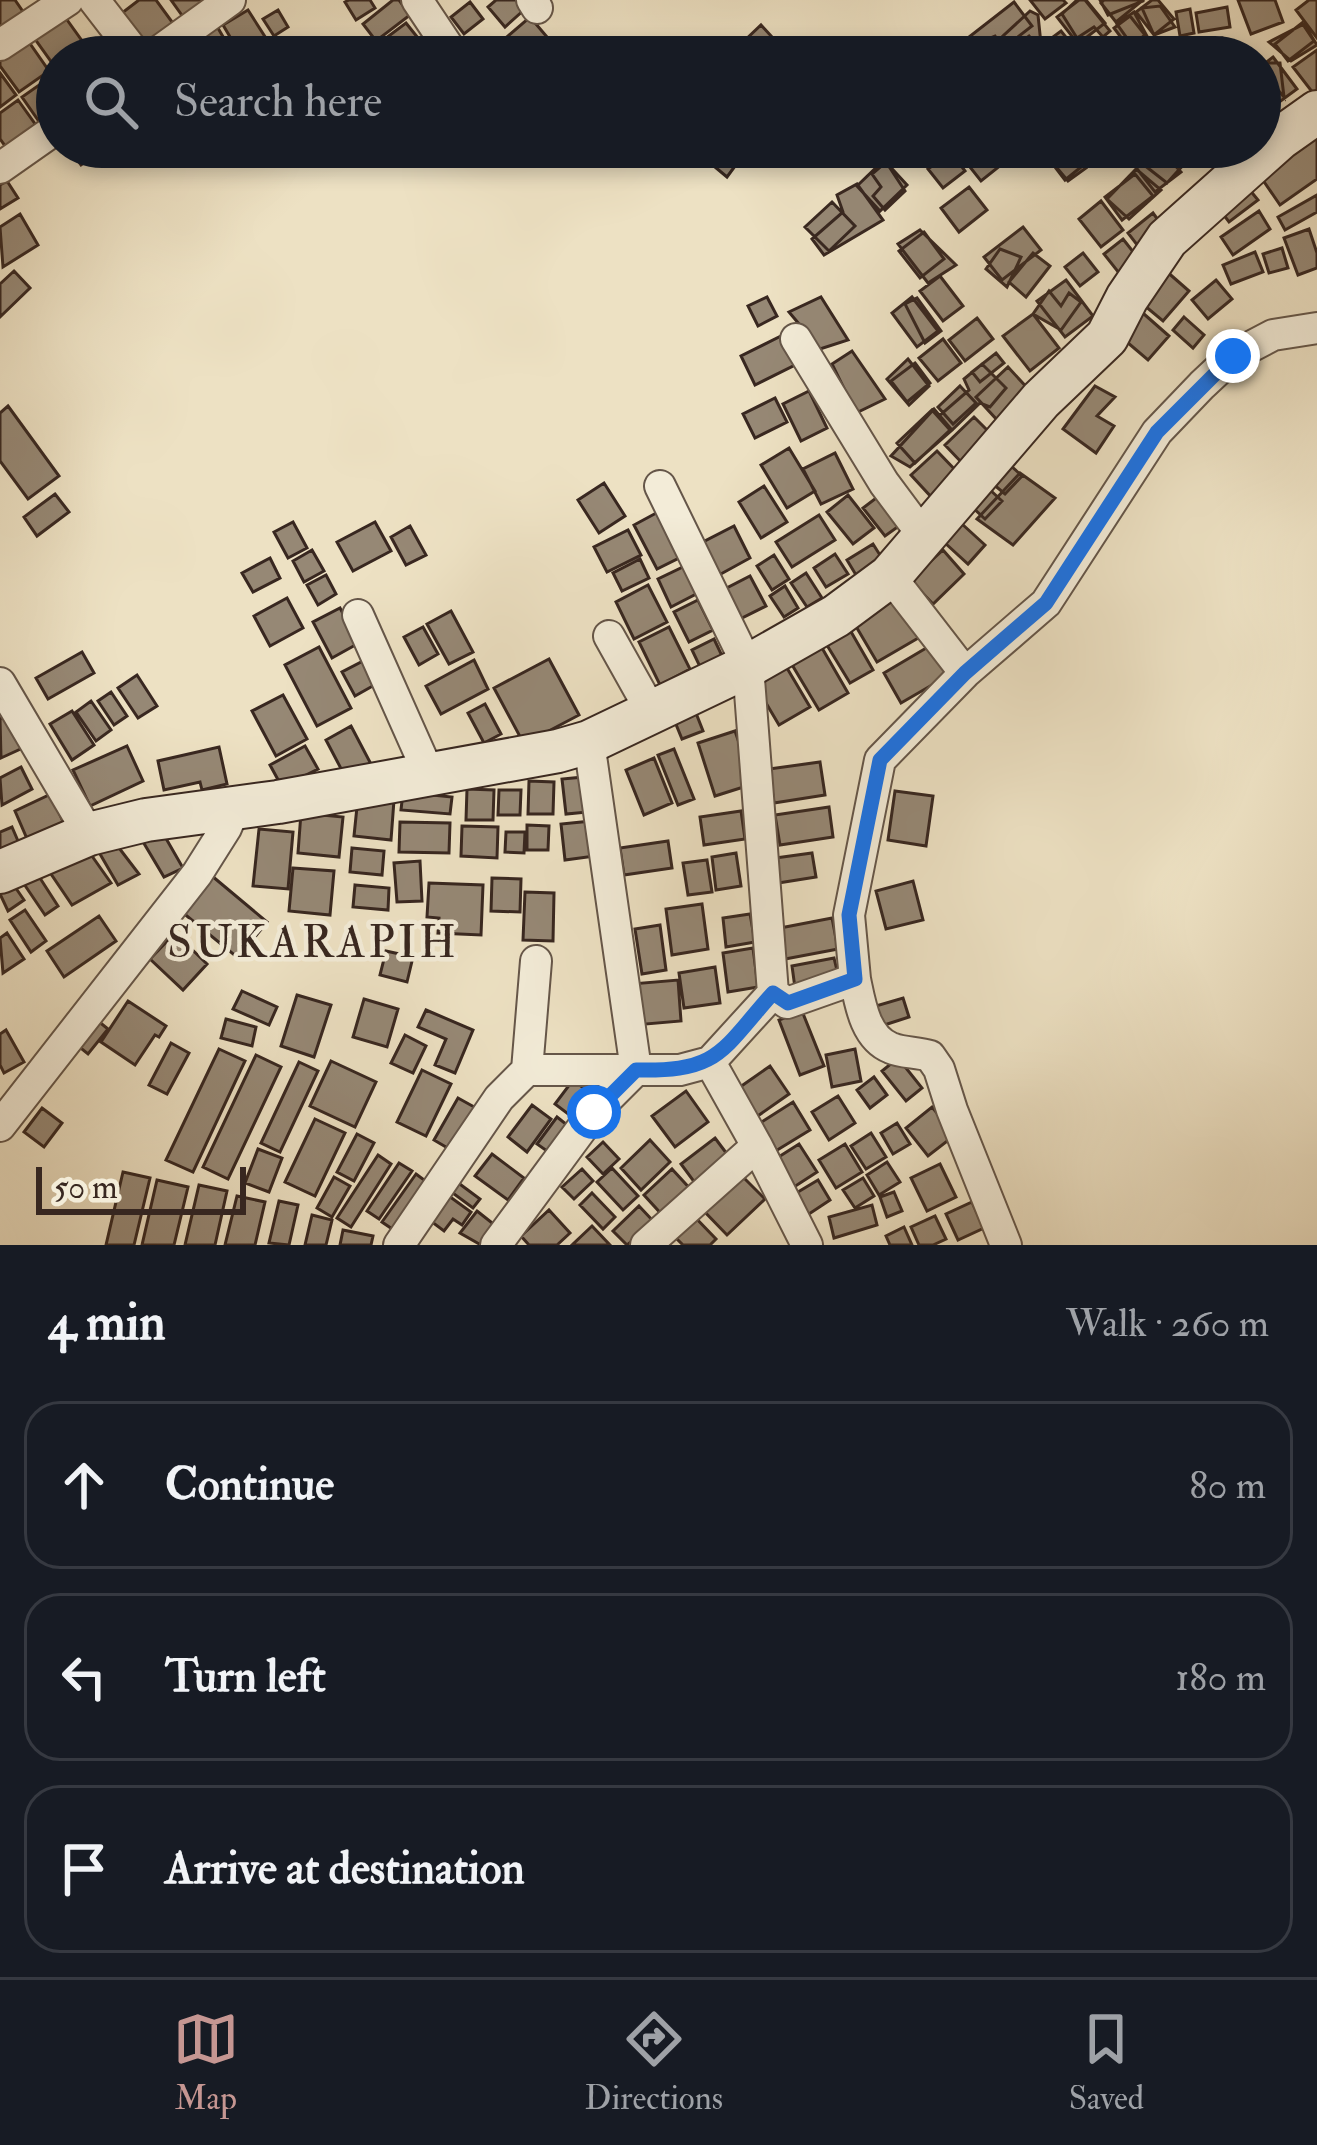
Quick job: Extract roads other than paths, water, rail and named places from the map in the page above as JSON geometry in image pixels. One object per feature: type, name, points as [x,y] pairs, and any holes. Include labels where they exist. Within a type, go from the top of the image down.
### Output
[{"type":"street","points":[[0,45],[68,0]]},
{"type":"street","points":[[94,0],[122,36]]},
{"type":"street","points":[[180,36],[230,0]]},
{"type":"street","points":[[417,0],[441,36]]},
{"type":"street","points":[[1281,138],[1317,112]]},
{"type":"street","points":[[0,169],[36,143]]},
{"type":"street","points":[[0,872],[89,834],[146,820],[278,802],[558,751],[589,742],[748,666],[836,616],[890,576],[1041,400],[1107,337],[1126,298],[1167,239],[1247,168]]},
{"type":"street","points":[[1006,1245],[939,1069],[930,1056],[890,1048],[872,1032],[861,1010],[849,915],[880,760],[965,673],[1046,603],[1157,432],[1202,385],[1233,356],[1274,335],[1317,328]]},
{"type":"street","points":[[796,339],[884,483],[925,538]]},
{"type":"street","points":[[527,1070],[680,1070],[710,1062],[773,993],[748,666],[659,485]]},
{"type":"street","points":[[890,576],[965,673]]},
{"type":"street","points":[[358,615],[428,772]]},
{"type":"street","points":[[610,636],[651,712]]},
{"type":"street","points":[[0,682],[89,834]]},
{"type":"street","points":[[589,742],[636,1070]]},
{"type":"street","points":[[0,1126],[196,874],[236,805]]},
{"type":"street","points":[[400,1245],[500,1098],[527,1070],[536,961]]},
{"type":"street","points":[[773,993],[788,1003],[855,979]]},
{"type":"street","points":[[710,1062],[807,1245]]},
{"type":"street","points":[[494,1244],[594,1112],[636,1070]]},
{"type":"street","points":[[646,1245],[757,1146]]},
{"type":"district","name":"SUKARAPIH","points":[[313,943]]}]
